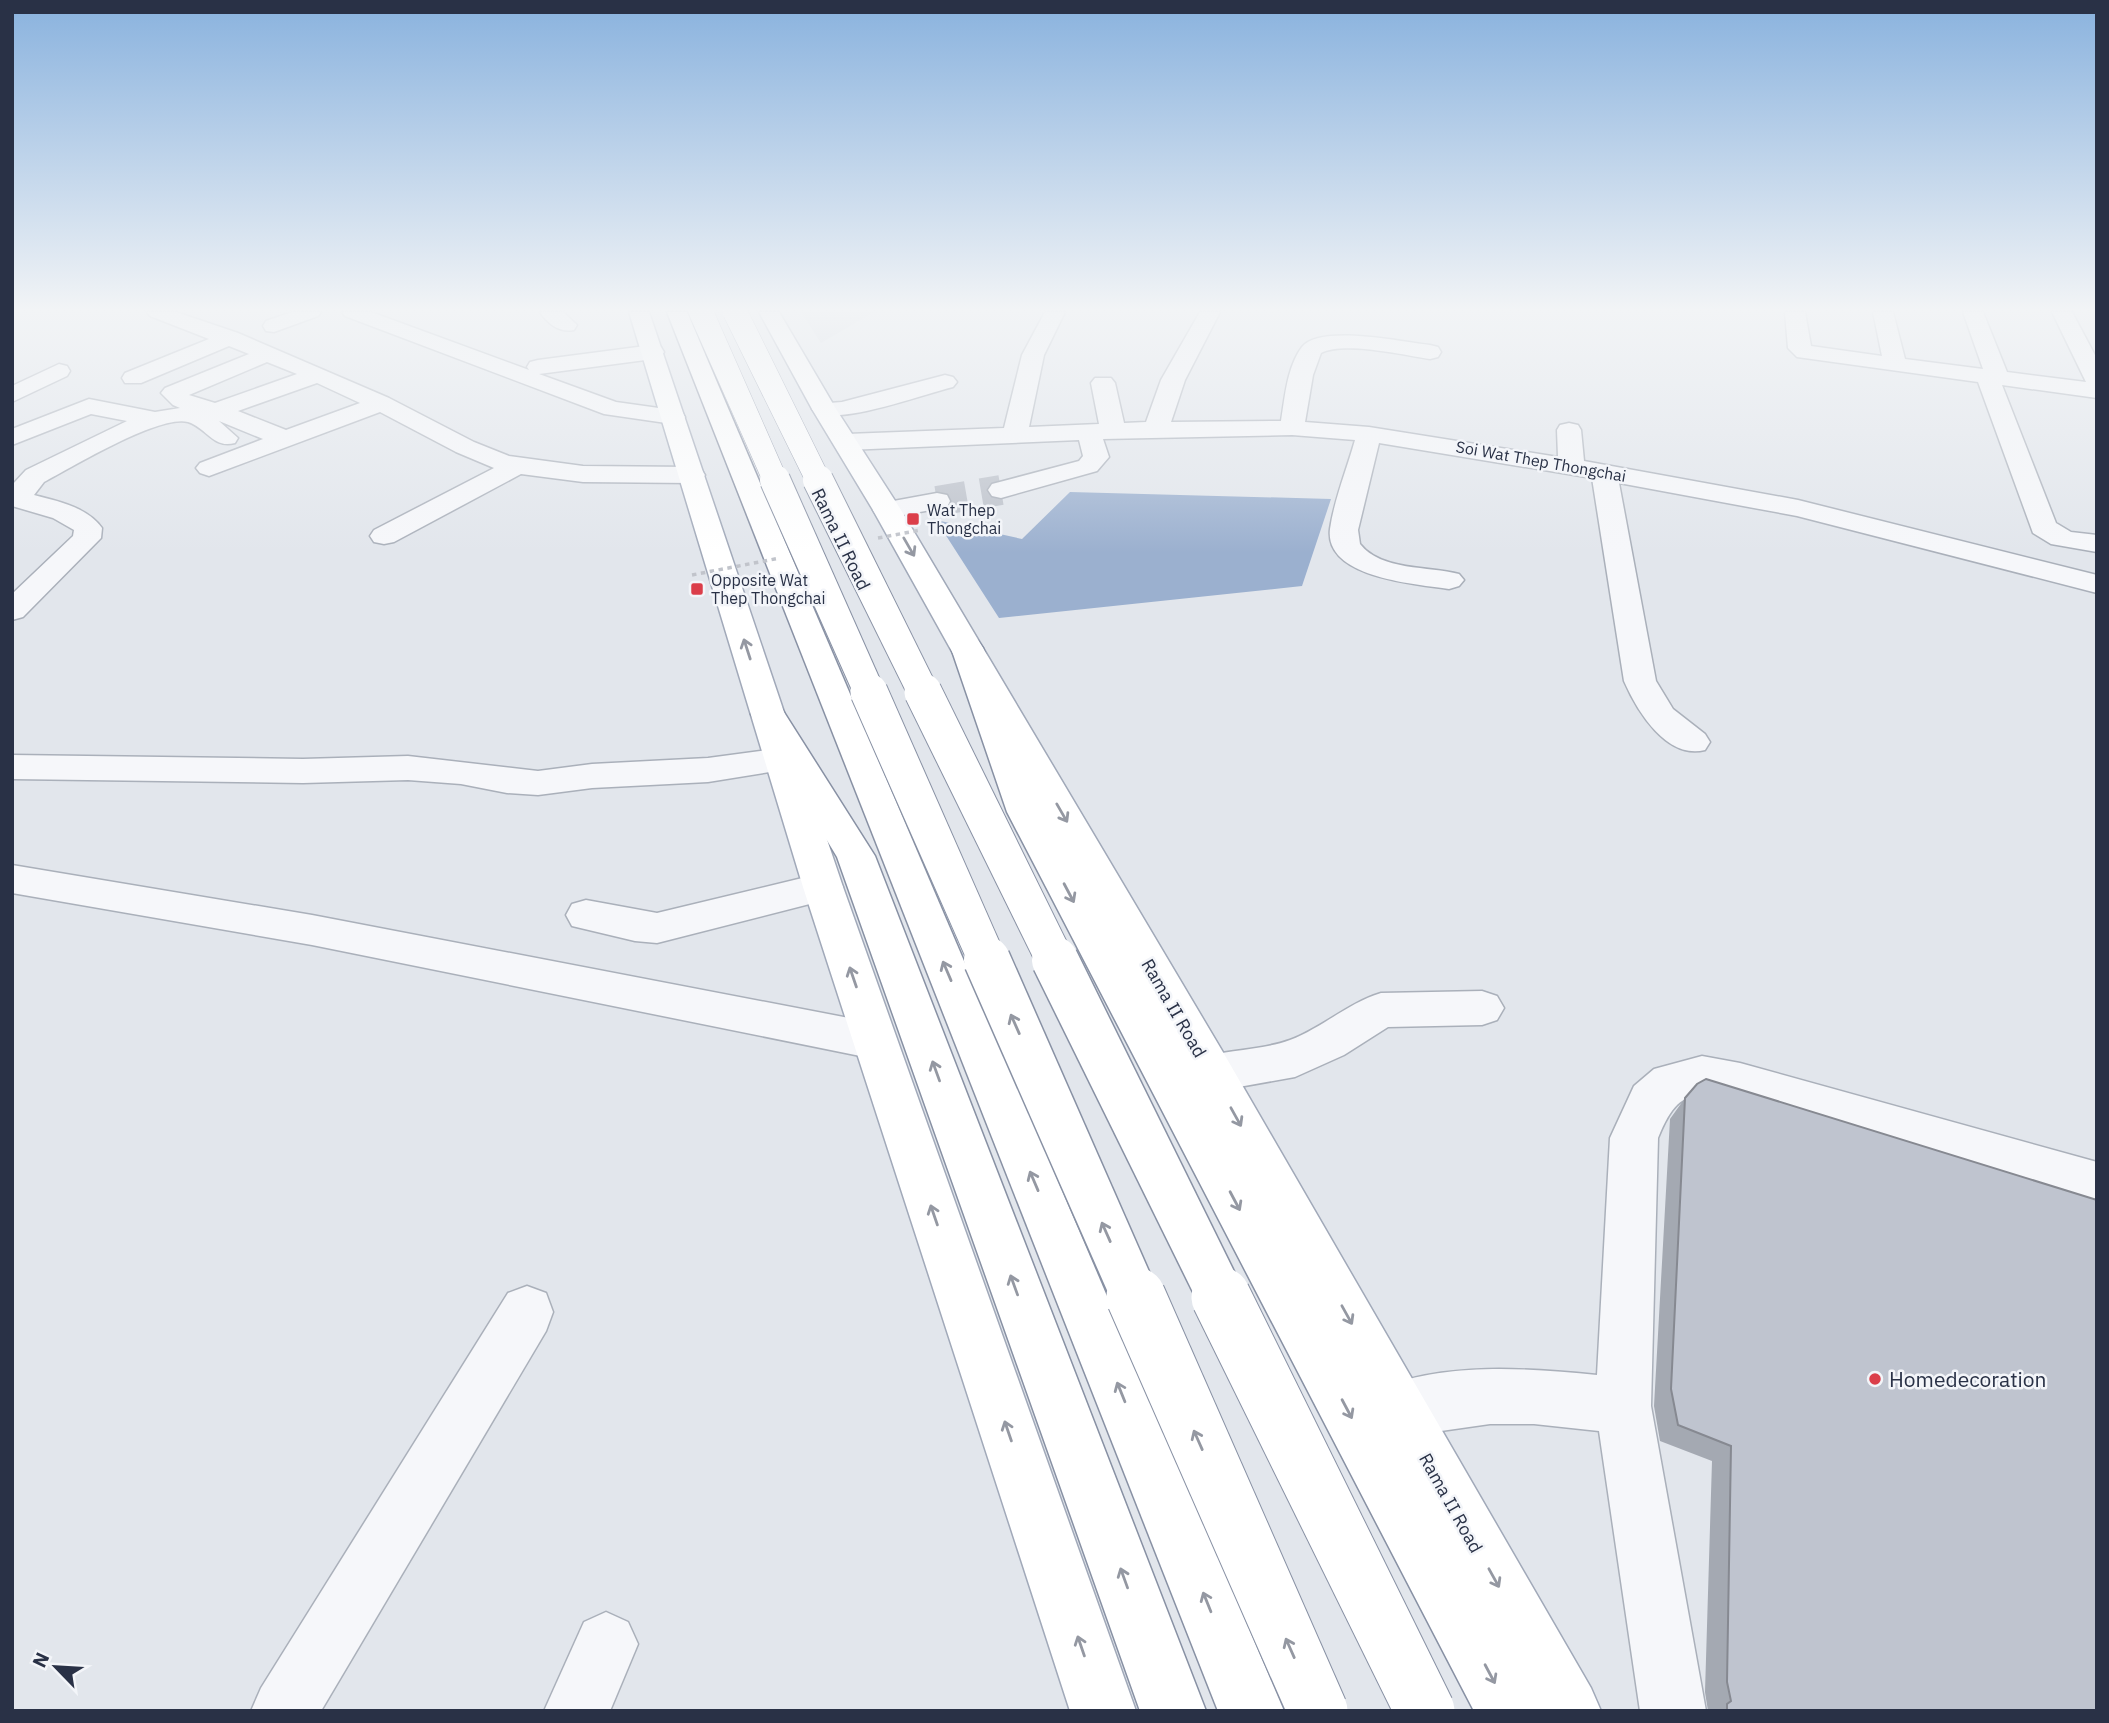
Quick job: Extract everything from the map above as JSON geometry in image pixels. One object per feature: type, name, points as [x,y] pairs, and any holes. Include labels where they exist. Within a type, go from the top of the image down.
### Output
[{"type":"main road","points":[[665,392],[782,760],[839,871]]},
{"type":"main road","points":[[710,392],[1251,1711]]},
{"type":"main road","points":[[736,392],[1318,1711]]},
{"type":"main road","name":"Rama II Road","points":[[791,392],[911,685],[1407,1711]]},
{"type":"main road","points":[[796,392],[1425,1711]]},
{"type":"main road","name":"Rama II Road","points":[[813,392],[847,442],[887,510],[1212,1073],[1568,1711]]},
{"type":"main road","points":[[967,648],[1025,811],[1509,1711]]},
{"type":"main road","points":[[911,685],[1025,811]]},
{"type":"main road","points":[[835,701],[839,871],[875,1041],[1103,1711]]},
{"type":"main road","points":[[768,714],[839,871],[1038,1349],[1173,1711]]},
{"type":"street","points":[[174,392],[181,400],[285,439]]},
{"type":"street","points":[[216,411],[268,392]]},
{"type":"street","points":[[355,392],[431,427],[468,450],[517,466],[584,473],[692,475]]},
{"type":"street","points":[[568,392],[612,409],[673,417]]},
{"type":"street","points":[[824,409],[842,409],[905,392]]},
{"type":"street","points":[[1015,435],[1024,392]]},
{"type":"street","points":[[1001,490],[1088,466],[1096,457],[1101,431],[1103,392]]},
{"type":"street","points":[[1156,429],[1169,392]]},
{"type":"street","points":[[1292,428],[1300,392]]},
{"type":"street","points":[[1998,392],[2043,527],[2066,539],[2097,544]]},
{"type":"street","points":[[1298,400],[1325,404]]},
{"type":"street","points":[[209,468],[381,404]]},
{"type":"street","points":[[12,438],[89,406],[153,419]]},
{"type":"street","points":[[12,611],[87,538],[88,528],[81,521],[39,504],[15,499],[35,476],[153,419],[173,414],[194,415],[226,439]]},
{"type":"street","points":[[12,419],[45,423],[113,438]]},
{"type":"street","name":"Soi Wat Thep Thongchai","points":[[847,442],[1156,429],[1292,428],[1369,434],[1571,466],[1798,508],[2097,584]]},
{"type":"street","points":[[1569,430],[1571,466]]},
{"type":"street","points":[[1369,434],[1344,530],[1345,545],[1352,554],[1370,564],[1449,580]]},
{"type":"street","points":[[384,536],[517,466]]},
{"type":"street","points":[[1604,472],[1640,681],[1649,702],[1664,721],[1693,742]]},
{"type":"street","points":[[887,510],[937,501]]},
{"type":"street","points":[[12,767],[303,771],[408,768],[461,772],[507,781],[538,783],[592,776],[708,770],[782,760]]},
{"type":"street","points":[[586,915],[657,928],[839,871]]},
{"type":"street","points":[[12,879],[312,930],[875,1041]]},
{"type":"street","points":[[1212,1073],[1295,1058],[1328,1042],[1381,1010],[1482,1008]]},
{"type":"street","points":[[1673,1711],[1623,1406],[1634,1138],[1650,1100],[1670,1083],[1702,1074],[1740,1082],[2097,1184]]},
{"type":"street","points":[[284,1711],[527,1312]]},
{"type":"street","points":[[1399,1409],[1490,1396],[1534,1396],[1623,1406]]},
{"type":"street","points":[[577,1711],[606,1644]]},
{"type":"water","points":[[1070,492],[1331,499],[1302,586],[999,618],[936,520],[1022,539]]},
{"type":"building","name":"Homedecoration","points":[[1706,1079],[2097,1200],[2097,1711],[1727,1711],[1727,1704],[1731,1701],[1727,1682],[1731,1446],[1678,1425],[1671,1389],[1685,1098],[1697,1084]]},
{"type":"tunnel","points":[[937,501],[1001,490]]},
{"type":"place","name":"Wat Thep Thongchai","points":[[913,519]]},
{"type":"place","name":"Opposite Wat Thep Thongchai","points":[[697,589]]},
{"type":"place","name":"Homedecoration","points":[[1875,1379]]}]
